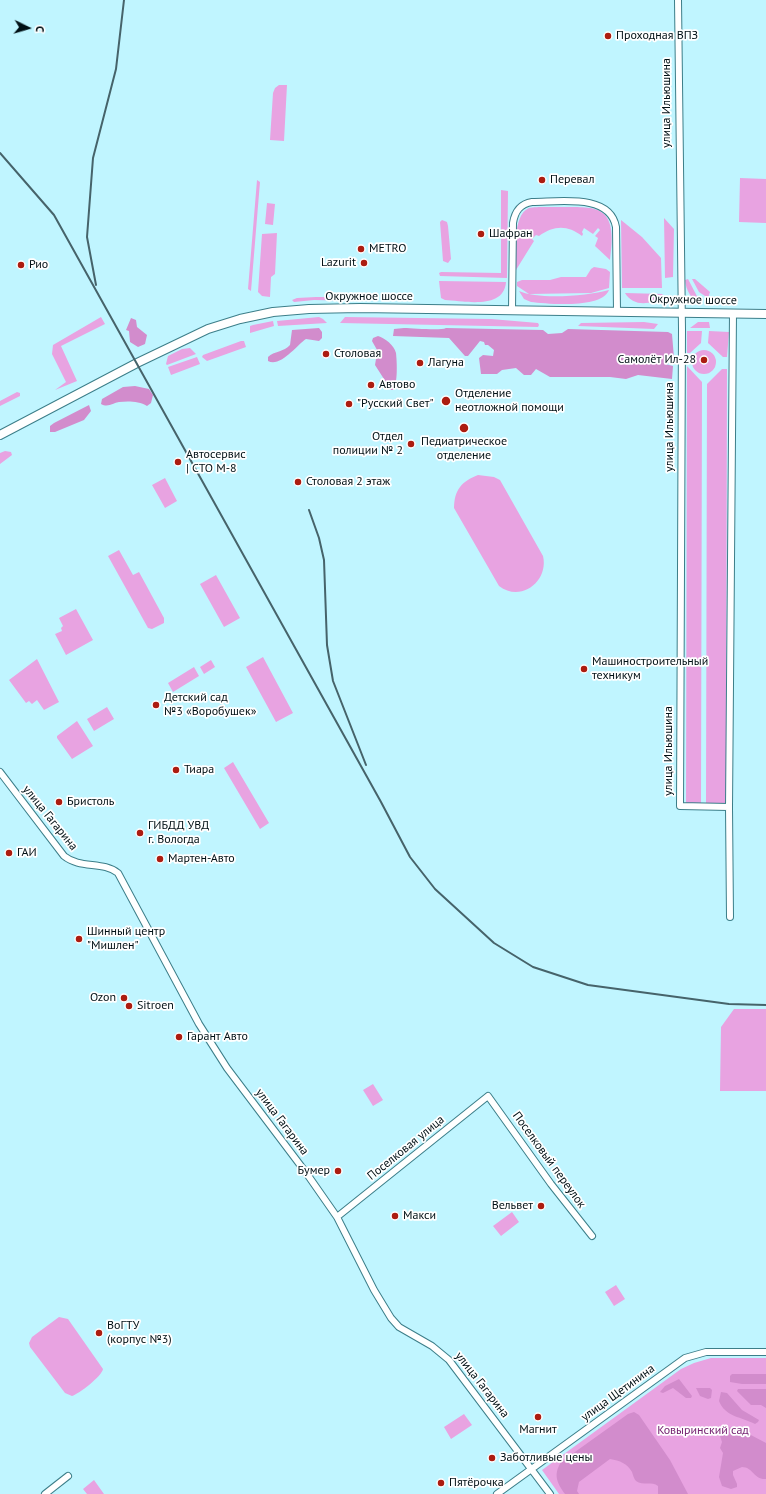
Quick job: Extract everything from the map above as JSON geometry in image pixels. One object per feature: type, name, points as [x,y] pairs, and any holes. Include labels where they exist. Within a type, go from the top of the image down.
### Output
[{"type":"main road","name":"Окружное шоссе","points":[[0,435],[183,340],[240,319],[273,312],[309,309],[617,311],[766,314]]},
{"type":"street","name":"улица Ильюшина","points":[[678,0],[682,312],[680,806],[729,807]]},
{"type":"street","points":[[512,310],[513,223],[515,213],[518,208],[532,202],[592,203],[603,207],[612,216],[616,227],[617,311]]},
{"type":"street","points":[[730,917],[729,807],[733,313]]},
{"type":"street","name":"улица Гагарина","points":[[0,772],[64,856],[76,863],[110,868],[118,873],[199,1024],[227,1068],[307,1174],[337,1217],[390,1318],[399,1327],[432,1346],[449,1360],[550,1494]]},
{"type":"street","name":"Поселковая улица","points":[[337,1217],[488,1096]]},
{"type":"street","name":"Поселковый переулок","points":[[488,1096],[551,1184],[592,1236]]},
{"type":"street","name":"улица Щетинина","points":[[497,1494],[685,1358],[706,1352],[766,1352]]},
{"type":"street","points":[[45,1494],[68,1476]]},
{"type":"green space","points":[[279,85],[287,85],[284,141],[270,140],[273,93],[275,88]]},
{"type":"green space","points":[[740,178],[766,179],[766,223],[739,222]]},
{"type":"green space","points":[[257,180],[260,182],[251,291],[248,289]]},
{"type":"green space","points":[[501,190],[508,191],[507,278],[440,276],[439,273],[441,272],[501,273]]},
{"type":"green space","points":[[267,203],[275,204],[273,225],[265,224]]},
{"type":"green space","points":[[535,207],[577,207],[599,211],[606,216],[610,226],[612,240],[610,260],[595,246],[598,238],[595,236],[600,230],[598,228],[593,234],[584,228],[582,236],[577,232],[566,228],[556,228],[539,236],[536,235],[532,239],[534,241],[516,270],[517,226],[524,212],[529,208]]},
{"type":"green space","points":[[664,218],[674,229],[673,277],[665,278]]},
{"type":"green space","points":[[442,220],[447,222],[448,226],[451,259],[448,263],[443,261],[440,222]]},
{"type":"green space","points":[[621,220],[642,237],[661,258],[662,288],[622,288]]},
{"type":"green space","points":[[277,233],[275,274],[271,277],[270,297],[262,296],[258,292],[262,234]]},
{"type":"green space","points":[[594,267],[606,269],[610,272],[609,288],[591,293],[529,294],[517,286],[517,282],[522,280],[550,280],[561,277],[586,277]]},
{"type":"green space","points":[[688,279],[700,302],[694,299],[688,291],[685,280]]},
{"type":"green space","points":[[692,279],[695,279],[710,292],[708,298],[699,292]]},
{"type":"green space","points":[[439,281],[506,282],[504,291],[498,297],[482,302],[472,302],[445,300],[441,298]]},
{"type":"green space","points":[[609,290],[604,296],[596,300],[574,304],[531,302],[524,299],[519,291],[528,294],[563,296],[588,294]]},
{"type":"green space","points":[[625,293],[663,294],[659,298],[649,303],[638,303],[629,298]]},
{"type":"green space","points":[[362,297],[364,299],[361,301],[314,300],[294,302],[292,300],[297,298]]},
{"type":"green space","points":[[101,317],[105,324],[61,346],[77,381],[55,390],[66,382],[52,354],[53,345]]},
{"type":"green space","points":[[319,317],[327,323],[278,326],[277,321]]},
{"type":"green space","points":[[345,317],[491,319],[538,323],[539,325],[538,327],[340,323]]},
{"type":"green space","points":[[273,321],[274,326],[250,333],[250,326]]},
{"type":"green space","points":[[644,322],[658,324],[654,329],[578,326],[581,323]]},
{"type":"green space","points":[[698,322],[709,322],[710,328],[690,328]]},
{"type":"green space","points":[[687,331],[702,331],[701,343],[690,353],[687,353]]},
{"type":"green space","points":[[709,331],[729,332],[727,357],[723,357],[708,343]]},
{"type":"green space","points":[[244,341],[246,347],[207,361],[202,357],[203,355]]},
{"type":"green space","points":[[190,348],[196,354],[167,365],[166,364],[168,356],[182,349]]},
{"type":"green space","points":[[704,350],[713,353],[716,362],[713,371],[704,374],[695,371],[692,362],[695,353]]},
{"type":"green space","points":[[197,357],[200,364],[171,375],[168,367]]},
{"type":"green space","points":[[687,366],[702,382],[701,803],[686,803]]},
{"type":"green space","points":[[722,369],[727,369],[726,803],[706,803],[707,384]]},
{"type":"green space","points":[[17,392],[20,393],[20,396],[0,406],[0,401]]},
{"type":"green space","points":[[5,451],[11,452],[12,455],[0,464],[0,453]]},
{"type":"green space","points":[[478,475],[494,477],[500,480],[543,556],[544,565],[542,574],[532,587],[524,591],[507,591],[499,586],[454,508],[457,491],[463,483]]},
{"type":"green space","points":[[165,478],[177,501],[165,508],[152,485]]},
{"type":"green space","points":[[119,550],[133,575],[139,572],[164,618],[164,623],[152,629],[148,628],[108,556]]},
{"type":"green space","points":[[216,575],[240,618],[224,627],[200,584]]},
{"type":"green space","points":[[76,609],[93,640],[66,655],[55,634],[62,631],[61,628],[63,626],[59,618]]},
{"type":"green space","points":[[263,657],[293,713],[276,722],[246,667]]},
{"type":"green space","points":[[37,659],[59,702],[44,710],[37,700],[32,704],[29,701],[26,703],[9,680]]},
{"type":"green space","points":[[211,660],[215,667],[204,674],[200,667]]},
{"type":"green space","points":[[194,667],[199,676],[173,692],[168,683]]},
{"type":"green space","points":[[107,707],[114,719],[94,731],[87,719]]},
{"type":"green space","points":[[77,721],[93,746],[72,759],[57,736]]},
{"type":"green space","points":[[233,762],[269,823],[260,829],[224,768]]},
{"type":"green space","points":[[734,1009],[766,1009],[766,1091],[720,1091],[721,1027]]},
{"type":"green space","points":[[373,1084],[383,1100],[373,1106],[363,1090]]},
{"type":"green space","points":[[512,1212],[519,1222],[501,1236],[493,1226]]},
{"type":"green space","points":[[616,1285],[625,1299],[614,1306],[605,1292]]},
{"type":"green space","points":[[59,1317],[68,1319],[103,1369],[99,1376],[90,1384],[72,1396],[65,1393],[30,1347],[29,1343],[32,1337]]},
{"type":"green space","name":"Ковыринский сад","points":[[711,1358],[766,1358],[766,1494],[559,1494],[542,1470],[681,1369]]},
{"type":"green space","points":[[464,1414],[472,1425],[451,1439],[444,1427]]},
{"type":"green space","points":[[94,1480],[104,1494],[87,1494],[83,1489]]},
{"type":"shaded area","points":[[131,318],[136,320],[137,327],[147,335],[145,344],[138,347],[130,342],[129,331],[126,330]]},
{"type":"shaded area","points":[[319,328],[322,332],[322,338],[319,341],[306,339],[283,359],[273,362],[268,361],[268,357],[270,355],[285,349],[290,345],[292,330]]},
{"type":"shaded area","points":[[394,329],[543,330],[548,334],[562,333],[568,329],[668,332],[672,334],[674,358],[667,359],[665,364],[673,366],[672,379],[638,375],[626,379],[610,377],[550,377],[536,369],[531,375],[524,375],[516,368],[502,370],[497,374],[481,374],[479,358],[483,355],[493,356],[494,350],[488,345],[485,345],[484,342],[480,341],[468,356],[465,356],[449,338],[393,336]]},
{"type":"shaded area","points":[[378,336],[389,342],[396,353],[397,367],[395,387],[393,390],[391,390],[375,365],[376,359],[381,357],[372,341],[373,338]]},
{"type":"shaded area","points":[[135,386],[149,389],[153,395],[151,403],[147,406],[137,402],[119,402],[108,405],[101,404],[102,399],[123,387]]},
{"type":"shaded area","points":[[89,405],[91,411],[84,420],[55,432],[50,432],[50,426],[54,423]]},
{"type":"shaded area","points":[[732,1374],[766,1374],[766,1384],[742,1384],[730,1382],[730,1376]]},
{"type":"shaded area","points":[[679,1379],[692,1396],[691,1398],[686,1398],[673,1388],[663,1393],[660,1392],[665,1386]]},
{"type":"shaded area","points":[[696,1388],[710,1388],[712,1390],[711,1398],[708,1399],[700,1396]]},
{"type":"shaded area","points":[[738,1389],[766,1389],[766,1408],[761,1405],[751,1405],[737,1391]]},
{"type":"shaded area","points":[[721,1392],[727,1393],[742,1410],[759,1420],[758,1422],[755,1424],[734,1416],[725,1410],[719,1401]]},
{"type":"shaded area","points":[[634,1412],[639,1415],[670,1460],[688,1494],[658,1494],[658,1486],[636,1481],[628,1466],[610,1459],[579,1482],[577,1491],[579,1494],[565,1494],[557,1479],[557,1471],[561,1462],[628,1414]]},
{"type":"shaded area","points":[[722,1425],[747,1433],[766,1443],[766,1479],[759,1478],[749,1469],[742,1467],[733,1471],[737,1487],[731,1489],[722,1486],[719,1477],[723,1453],[720,1448],[722,1442],[719,1433]]},
{"type":"railway","points":[[96,285],[87,237],[93,158],[116,69],[124,0]]},
{"type":"railway","points":[[0,153],[54,215],[381,802],[410,857],[435,889],[494,943],[533,967],[588,985],[729,1004],[766,1005]]},
{"type":"railway","points":[[309,510],[319,538],[324,560],[327,645],[333,681],[366,765]]},
{"type":"place","name":"Проходная ВПЗ","points":[[608,36]]},
{"type":"place","name":"Перевал","points":[[542,180]]},
{"type":"place","name":"Шафран","points":[[481,234]]},
{"type":"place","name":"METRO","points":[[361,249]]},
{"type":"place","name":"Lazurit","points":[[364,263]]},
{"type":"place","name":"Рио","points":[[21,265]]},
{"type":"place","name":"Столовая","points":[[326,354]]},
{"type":"place","name":"Самолёт Ил-28","points":[[704,360]]},
{"type":"place","name":"Лагуна","points":[[420,363]]},
{"type":"place","name":"Автово","points":[[371,385]]},
{"type":"place","name":"Отделение неотложной помощи","points":[[446,401]]},
{"type":"place","name":"\"Русский Свет\"","points":[[349,404]]},
{"type":"place","name":"Педиатрическое отделение","points":[[464,428]]},
{"type":"place","name":"Отдел полиции № 2","points":[[411,444]]},
{"type":"place","name":"Автосервис | СТО М-8","points":[[178,462]]},
{"type":"place","name":"Столовая 2 этаж","points":[[298,482]]},
{"type":"place","name":"Машиностроительный техникум","points":[[584,669]]},
{"type":"place","name":"Детский сад №3 «Воробушек»","points":[[156,705]]},
{"type":"place","name":"Тиара","points":[[176,770]]},
{"type":"place","name":"Бристоль","points":[[59,802]]},
{"type":"place","name":"ГИБДД УВД г. Вологда","points":[[140,833]]},
{"type":"place","name":"ГАИ","points":[[9,853]]},
{"type":"place","name":"Мартен-Авто","points":[[160,859]]},
{"type":"place","name":"Шинный центр \"Мишлен\"","points":[[79,939]]},
{"type":"place","name":"Ozon","points":[[124,998]]},
{"type":"place","name":"Sitroen","points":[[129,1006]]},
{"type":"place","name":"Гарант Авто","points":[[179,1037]]},
{"type":"place","name":"Бумер","points":[[338,1171]]},
{"type":"place","name":"Вельвет","points":[[541,1206]]},
{"type":"place","name":"Макси","points":[[395,1216]]},
{"type":"place","name":"ВоГТУ (корпус №3)","points":[[99,1333]]},
{"type":"place","name":"Магнит","points":[[538,1417]]},
{"type":"place","name":"Заботливые цены","points":[[492,1458]]},
{"type":"place","name":"Пятёрочка","points":[[441,1483]]}]
